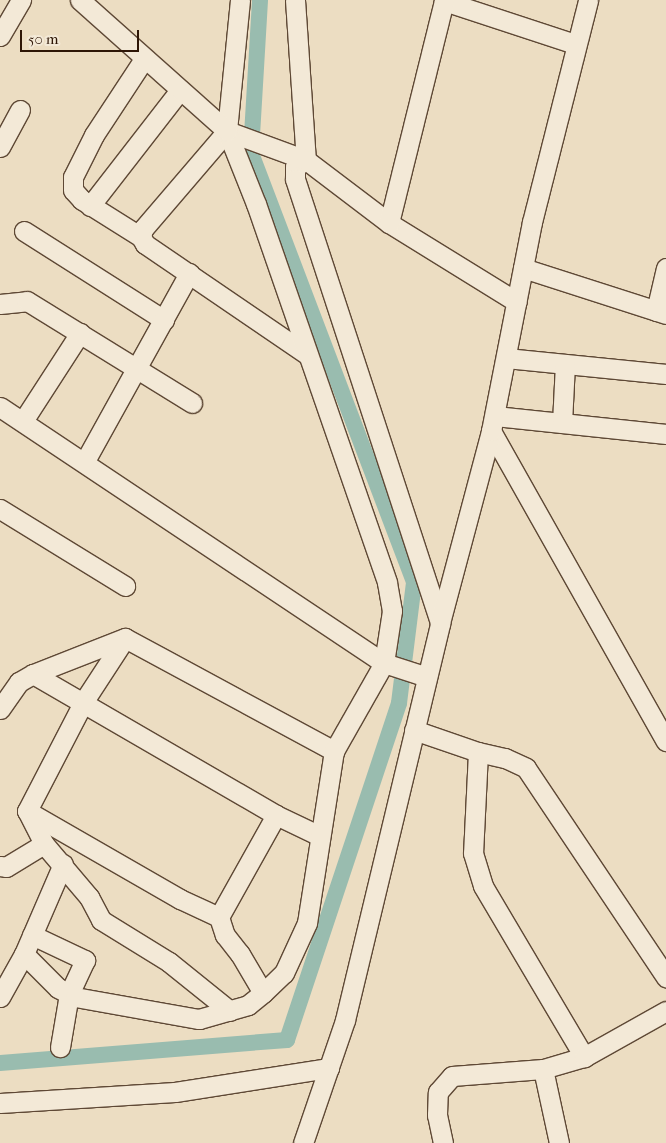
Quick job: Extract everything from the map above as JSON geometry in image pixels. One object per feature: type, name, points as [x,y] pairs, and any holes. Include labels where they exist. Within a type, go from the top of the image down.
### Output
[{"type":"street","points":[[0,36],[21,0]]},
{"type":"street","points":[[80,0],[227,131],[247,140],[273,145],[306,160],[389,223],[517,302]]},
{"type":"street","points":[[24,954],[58,988],[69,994],[199,1019],[248,1005],[284,973],[307,924],[334,751],[388,665],[392,611],[387,582],[308,354],[227,131],[240,0]]},
{"type":"street","points":[[295,0],[306,160]]},
{"type":"street","points":[[389,223],[444,0],[575,44]]},
{"type":"street","points":[[303,1143],[345,1020],[414,730],[424,676],[493,424],[523,268],[575,44],[588,0]]},
{"type":"street","points":[[144,59],[77,165],[73,190],[90,206],[141,237],[144,244],[308,354]]},
{"type":"street","points":[[90,206],[180,90]]},
{"type":"street","points":[[0,147],[20,110]]},
{"type":"street","points":[[141,237],[143,229],[227,131]]},
{"type":"street","points":[[306,160],[295,168],[295,179],[440,623]]},
{"type":"street","points":[[24,231],[164,320]]},
{"type":"street","points":[[523,268],[661,313],[666,268]]},
{"type":"street","points":[[85,461],[189,273]]},
{"type":"street","points":[[0,304],[27,301],[192,403]]},
{"type":"street","points":[[23,421],[80,333]]},
{"type":"street","points":[[506,358],[666,374]]},
{"type":"street","points":[[562,423],[565,364]]},
{"type":"street","points":[[0,407],[85,461],[388,665],[424,676]]},
{"type":"street","points":[[493,424],[562,423],[666,434]]},
{"type":"street","points":[[493,424],[666,741]]},
{"type":"street","points":[[0,509],[125,586]]},
{"type":"street","points":[[0,709],[19,682],[33,674],[125,638],[334,751]]},
{"type":"street","points":[[27,811],[84,701],[125,638]]},
{"type":"street","points":[[33,674],[84,701],[276,815],[320,836]]},
{"type":"street","points":[[414,730],[478,752],[505,758],[526,768],[666,977]]},
{"type":"street","points":[[478,752],[473,854],[483,886],[584,1057]]},
{"type":"street","points":[[27,811],[44,844],[89,897],[101,920],[168,962],[230,1010]]},
{"type":"street","points":[[27,811],[180,899],[219,917],[225,935],[240,954],[263,993]]},
{"type":"street","points":[[219,917],[276,815]]},
{"type":"street","points":[[0,866],[6,867],[44,844]]},
{"type":"street","points":[[0,997],[24,954],[62,864]]},
{"type":"street","points":[[32,935],[85,960],[69,994],[60,1047]]},
{"type":"street","points":[[443,1143],[437,1115],[438,1092],[452,1076],[543,1069],[584,1057],[666,1011]]},
{"type":"street","points":[[0,1103],[175,1092],[329,1068]]},
{"type":"street","points":[[543,1069],[559,1143]]},
{"type":"waterway","points":[[0,1063],[287,1040],[399,703],[414,582],[251,152],[260,0]]}]
